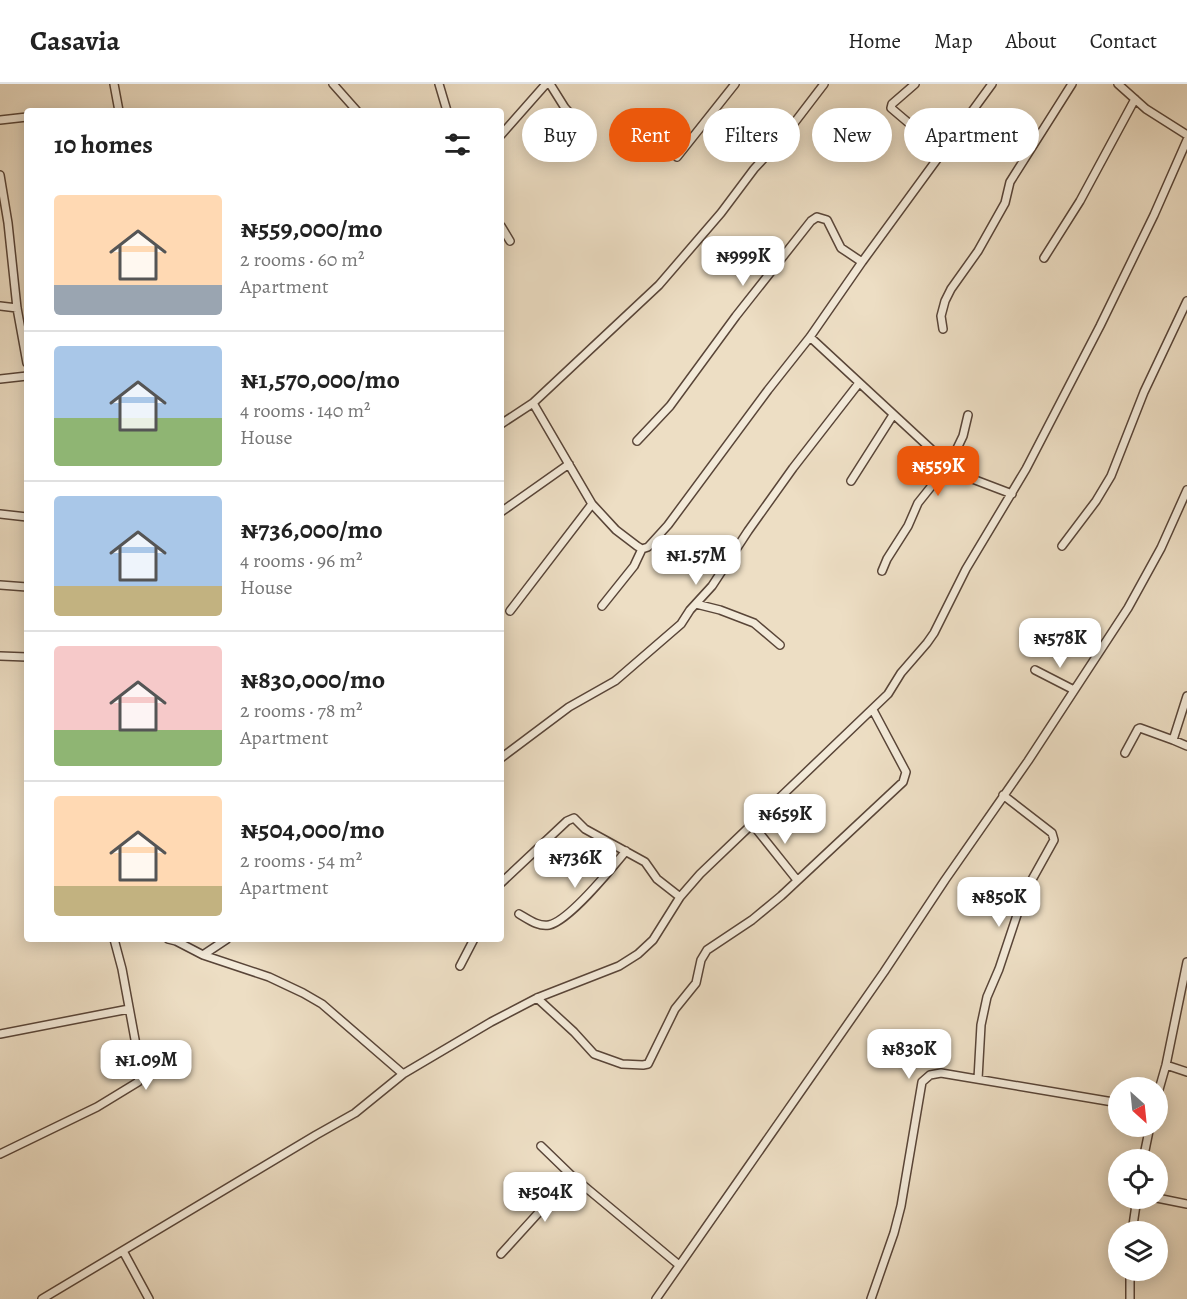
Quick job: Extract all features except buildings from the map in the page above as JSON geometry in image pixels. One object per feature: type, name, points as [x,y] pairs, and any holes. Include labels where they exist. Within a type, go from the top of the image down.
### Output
[{"type":"street","points":[[114,84],[118,108]]},
{"type":"street","points":[[333,84],[354,108]]},
{"type":"street","points":[[439,84],[446,108]]},
{"type":"street","points":[[504,132],[548,84],[565,108]]},
{"type":"street","points":[[691,139],[735,84]]},
{"type":"street","points":[[504,422],[532,403],[659,285],[721,213],[824,84]]},
{"type":"street","points":[[904,119],[891,108],[892,104],[915,84]]},
{"type":"street","points":[[975,108],[992,84]]},
{"type":"street","points":[[943,328],[941,316],[948,295],[978,251],[1005,203],[1010,182],[1072,84]]},
{"type":"street","points":[[1118,84],[1146,109],[1187,135]]},
{"type":"street","points":[[1044,258],[1080,201],[1136,99]]},
{"type":"street","points":[[0,120],[24,117]]},
{"type":"street","points":[[42,1299],[341,1122],[403,1074],[490,1022],[537,998],[619,966],[638,954],[652,940],[680,897],[700,874],[848,731],[873,710],[927,643],[966,569],[1026,469],[1100,326],[1154,215],[1187,140]]},
{"type":"street","points":[[602,606],[634,566],[642,549],[648,547],[668,525],[810,337],[862,262],[937,162]]},
{"type":"street","points":[[0,175],[24,346]]},
{"type":"street","points":[[637,441],[670,406],[736,316],[811,221],[818,217],[827,220],[841,248],[862,262]]},
{"type":"street","points":[[504,231],[510,241]]},
{"type":"street","points":[[1062,546],[1096,501],[1111,476],[1144,392],[1187,301]]},
{"type":"street","points":[[0,306],[17,308]]},
{"type":"street","points":[[810,337],[893,415],[950,463],[970,478],[1012,494]]},
{"type":"street","points":[[0,379],[24,376]]},
{"type":"street","points":[[504,756],[569,707],[615,681],[673,632],[712,586],[748,531],[859,383]]},
{"type":"street","points":[[532,403],[592,504],[616,530],[642,549]]},
{"type":"street","points":[[851,481],[893,415]]},
{"type":"street","points":[[882,571],[908,526],[918,503],[950,463],[963,436],[968,415]]},
{"type":"street","points":[[504,510],[569,464]]},
{"type":"street","points":[[656,1299],[878,982],[1028,761],[1143,583],[1187,490]]},
{"type":"street","points":[[510,611],[592,504]]},
{"type":"street","points":[[0,514],[24,517]]},
{"type":"street","points":[[0,585],[24,587]]},
{"type":"street","points":[[696,604],[754,623],[780,645]]},
{"type":"street","points":[[0,656],[24,657]]},
{"type":"street","points":[[1035,670],[1074,690]]},
{"type":"street","points":[[1173,740],[1187,696]]},
{"type":"street","points":[[537,998],[594,1054],[622,1064],[646,1065],[675,1009],[696,983],[703,954],[753,920],[906,777],[906,772],[873,710]]},
{"type":"street","points":[[1125,753],[1140,728],[1187,746]]},
{"type":"street","points":[[978,1079],[981,1025],[987,997],[999,969],[1024,894],[1054,840],[1052,833],[1003,795]]},
{"type":"street","points":[[504,880],[570,819],[574,818],[585,829],[645,862],[657,879],[680,897]]},
{"type":"street","points":[[753,825],[797,880]]},
{"type":"street","points":[[519,914],[538,924],[547,926],[556,923],[582,899],[626,851]]},
{"type":"street","points":[[0,1154],[97,1107],[138,1082],[141,1072],[115,942]]},
{"type":"street","points":[[178,942],[203,955],[268,976],[322,1004],[403,1074]]},
{"type":"street","points":[[203,955],[222,942]]},
{"type":"street","points":[[460,966],[472,942]]},
{"type":"street","points":[[1163,1077],[1187,962]]},
{"type":"street","points":[[0,1034],[129,1009]]},
{"type":"street","points":[[1166,1065],[1187,1072]]},
{"type":"street","points":[[871,1299],[899,1215],[922,1082],[930,1075],[941,1073],[1108,1101]]},
{"type":"street","points":[[541,1146],[572,1176],[680,1265]]},
{"type":"street","points":[[501,1254],[572,1176]]},
{"type":"street","points":[[1168,1200],[1187,1204]]},
{"type":"street","points":[[123,1251],[149,1299]]},
{"type":"street","points":[[1130,1281],[1130,1299]]}]
